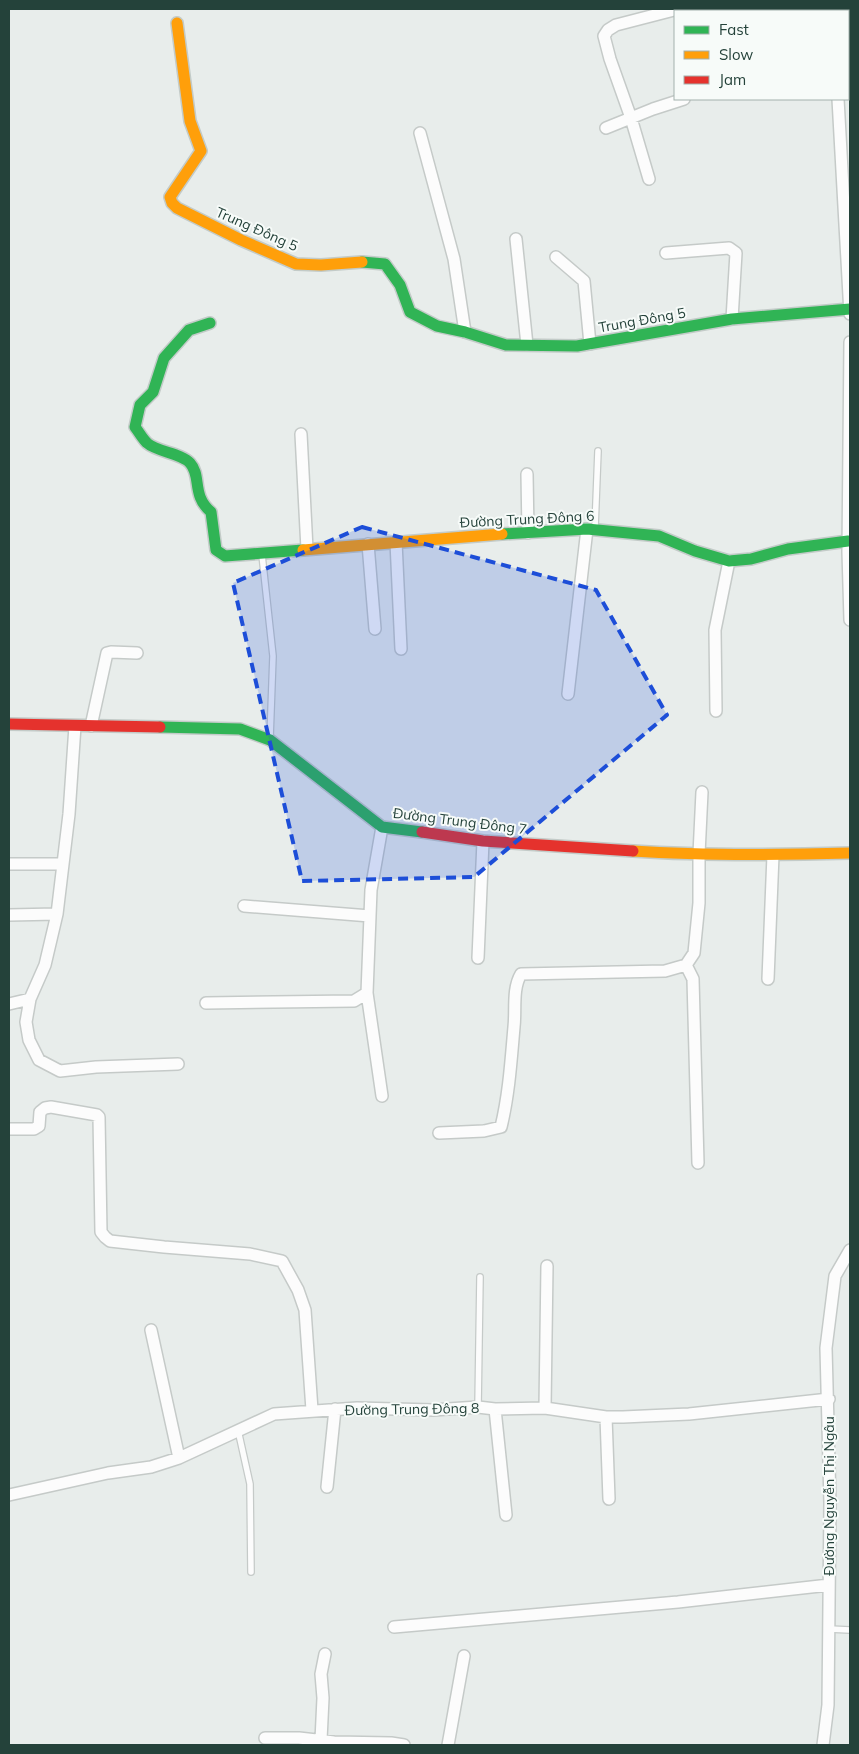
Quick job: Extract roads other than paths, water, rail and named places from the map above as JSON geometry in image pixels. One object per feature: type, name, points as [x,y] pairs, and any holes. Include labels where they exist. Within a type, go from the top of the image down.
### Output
[{"type":"street","points":[[649,178],[604,36],[608,30],[616,25],[674,10]]},
{"type":"street","name":"Trung Đông 5","points":[[177,23],[190,121],[200,151],[170,197],[172,203],[177,208],[233,236],[296,264],[321,265],[356,261],[385,264],[400,285],[410,312],[437,326],[465,332],[506,345],[577,346],[732,319],[850,309]]},
{"type":"street","points":[[606,128],[681,100]]},
{"type":"street","points":[[838,100],[850,314]]},
{"type":"street","points":[[420,133],[454,259],[465,332]]},
{"type":"street","points":[[516,239],[527,345]]},
{"type":"street","points":[[666,253],[729,248],[736,253],[732,319]]},
{"type":"street","points":[[556,257],[584,281],[590,344]]},
{"type":"street","name":"Đường Trung Đông 6","points":[[210,323],[189,330],[164,358],[154,392],[140,405],[134,427],[148,444],[189,461],[195,470],[197,488],[203,505],[211,512],[216,550],[225,556],[396,542],[591,530],[659,536],[695,551],[728,561],[751,559],[788,548],[849,549]]},
{"type":"street","points":[[850,342],[850,620]]},
{"type":"street","points":[[301,434],[307,549]]},
{"type":"street","points":[[528,474],[528,533]]},
{"type":"street","points":[[568,694],[591,530]]},
{"type":"street","points":[[396,542],[401,649]]},
{"type":"street","points":[[368,544],[375,630]]},
{"type":"street","points":[[716,711],[715,630],[728,561]]},
{"type":"street","points":[[91,726],[107,654],[111,652],[136,653]]},
{"type":"street","name":"Đường Trung Đông 7","points":[[9,724],[240,729],[270,740],[382,827],[483,841],[699,854],[772,856],[850,853]]},
{"type":"street","points":[[75,726],[69,814],[57,914],[45,965],[30,999],[26,1022],[29,1040],[38,1060],[60,1072],[96,1066],[178,1064]]},
{"type":"street","points":[[440,1133],[484,1131],[501,1127],[509,1087],[516,1010],[516,983],[521,974],[664,971],[686,965],[694,953],[699,903],[702,792]]},
{"type":"street","points":[[382,827],[371,890],[367,993],[382,1096]]},
{"type":"street","points":[[478,958],[483,841]]},
{"type":"street","points":[[768,979],[772,856]]},
{"type":"street","points":[[9,864],[63,864]]},
{"type":"street","points":[[244,906],[370,916]]},
{"type":"street","points":[[9,915],[57,914]]},
{"type":"street","points":[[686,965],[693,979],[698,1163]]},
{"type":"street","points":[[206,1003],[354,1001],[367,993]]},
{"type":"street","points":[[9,1004],[30,999]]},
{"type":"street","points":[[9,1129],[34,1129],[39,1126],[40,1112],[45,1108],[51,1107],[97,1115],[99,1117],[101,1232],[110,1241],[164,1248],[250,1254],[282,1261],[298,1290],[305,1310],[312,1410]]},
{"type":"street","name":"Đường Nguyễn Thị Ngâu","points":[[823,1745],[828,1705],[829,1629],[829,1399],[826,1348],[835,1276],[850,1250]]},
{"type":"street","points":[[545,1408],[547,1266]]},
{"type":"street","points":[[151,1330],[179,1458]]},
{"type":"street","name":"Đường Trung Đông 8","points":[[9,1495],[108,1473],[151,1467],[179,1458],[274,1414],[335,1409],[434,1410],[478,1407],[496,1409],[545,1408],[606,1417],[690,1414],[829,1399]]},
{"type":"street","points":[[327,1487],[335,1409]]},
{"type":"street","points":[[496,1409],[506,1515]]},
{"type":"street","points":[[606,1417],[609,1499]]},
{"type":"street","points":[[394,1627],[678,1602],[829,1585]]},
{"type":"street","points":[[322,1740],[323,1698],[321,1674],[325,1654]]},
{"type":"street","points":[[448,1745],[464,1656]]},
{"type":"street","points":[[265,1738],[299,1738],[354,1744],[404,1745]]},
{"type":"lane","points":[[591,530],[598,451]]},
{"type":"lane","points":[[261,553],[273,656],[270,740]]},
{"type":"lane","points":[[478,1407],[480,1277]]},
{"type":"lane","points":[[238,1430],[250,1484],[251,1572]]},
{"type":"lane","points":[[829,1629],[850,1630]]}]
